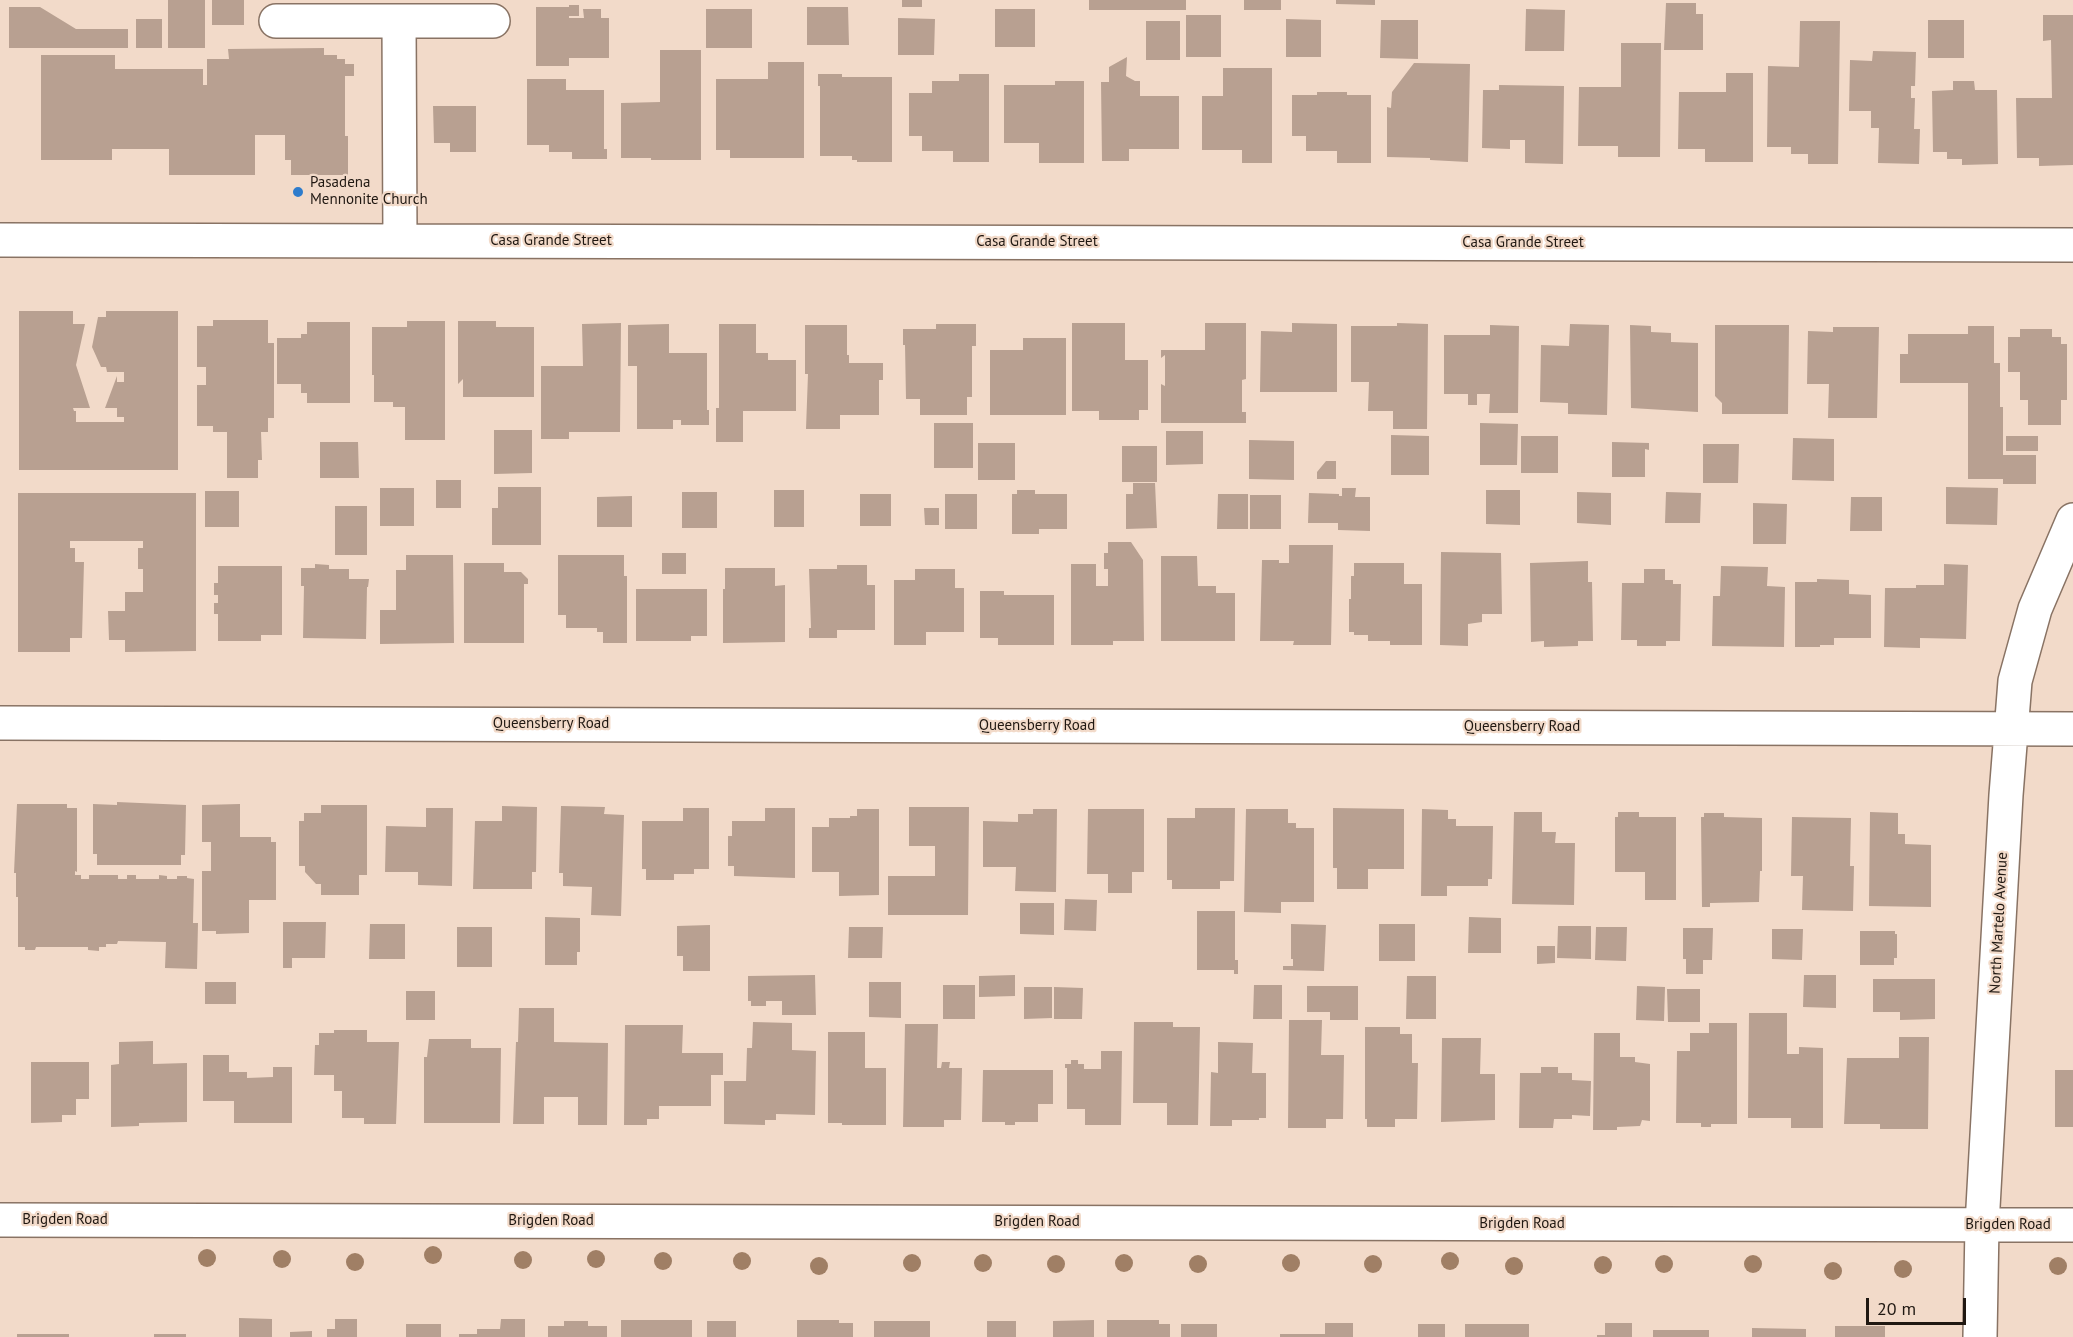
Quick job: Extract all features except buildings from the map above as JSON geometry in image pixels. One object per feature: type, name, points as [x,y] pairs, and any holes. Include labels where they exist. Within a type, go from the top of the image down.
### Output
[{"type":"street","points":[[276,21],[493,21]]},
{"type":"street","points":[[399,21],[400,241]]},
{"type":"street","name":"Casa Grande Street","points":[[0,240],[2073,245]]},
{"type":"street","name":"North Martelo Avenue","points":[[1980,1337],[1982,1225],[2005,807],[2015,681],[2035,609],[2073,520]]},
{"type":"street","name":"Queensberry Road","points":[[0,723],[2073,729]]},
{"type":"street","name":"Brigden Road","points":[[0,1220],[2073,1226]]},
{"type":"place","name":"Pasadena Mennonite Church","points":[[298,192]]}]
